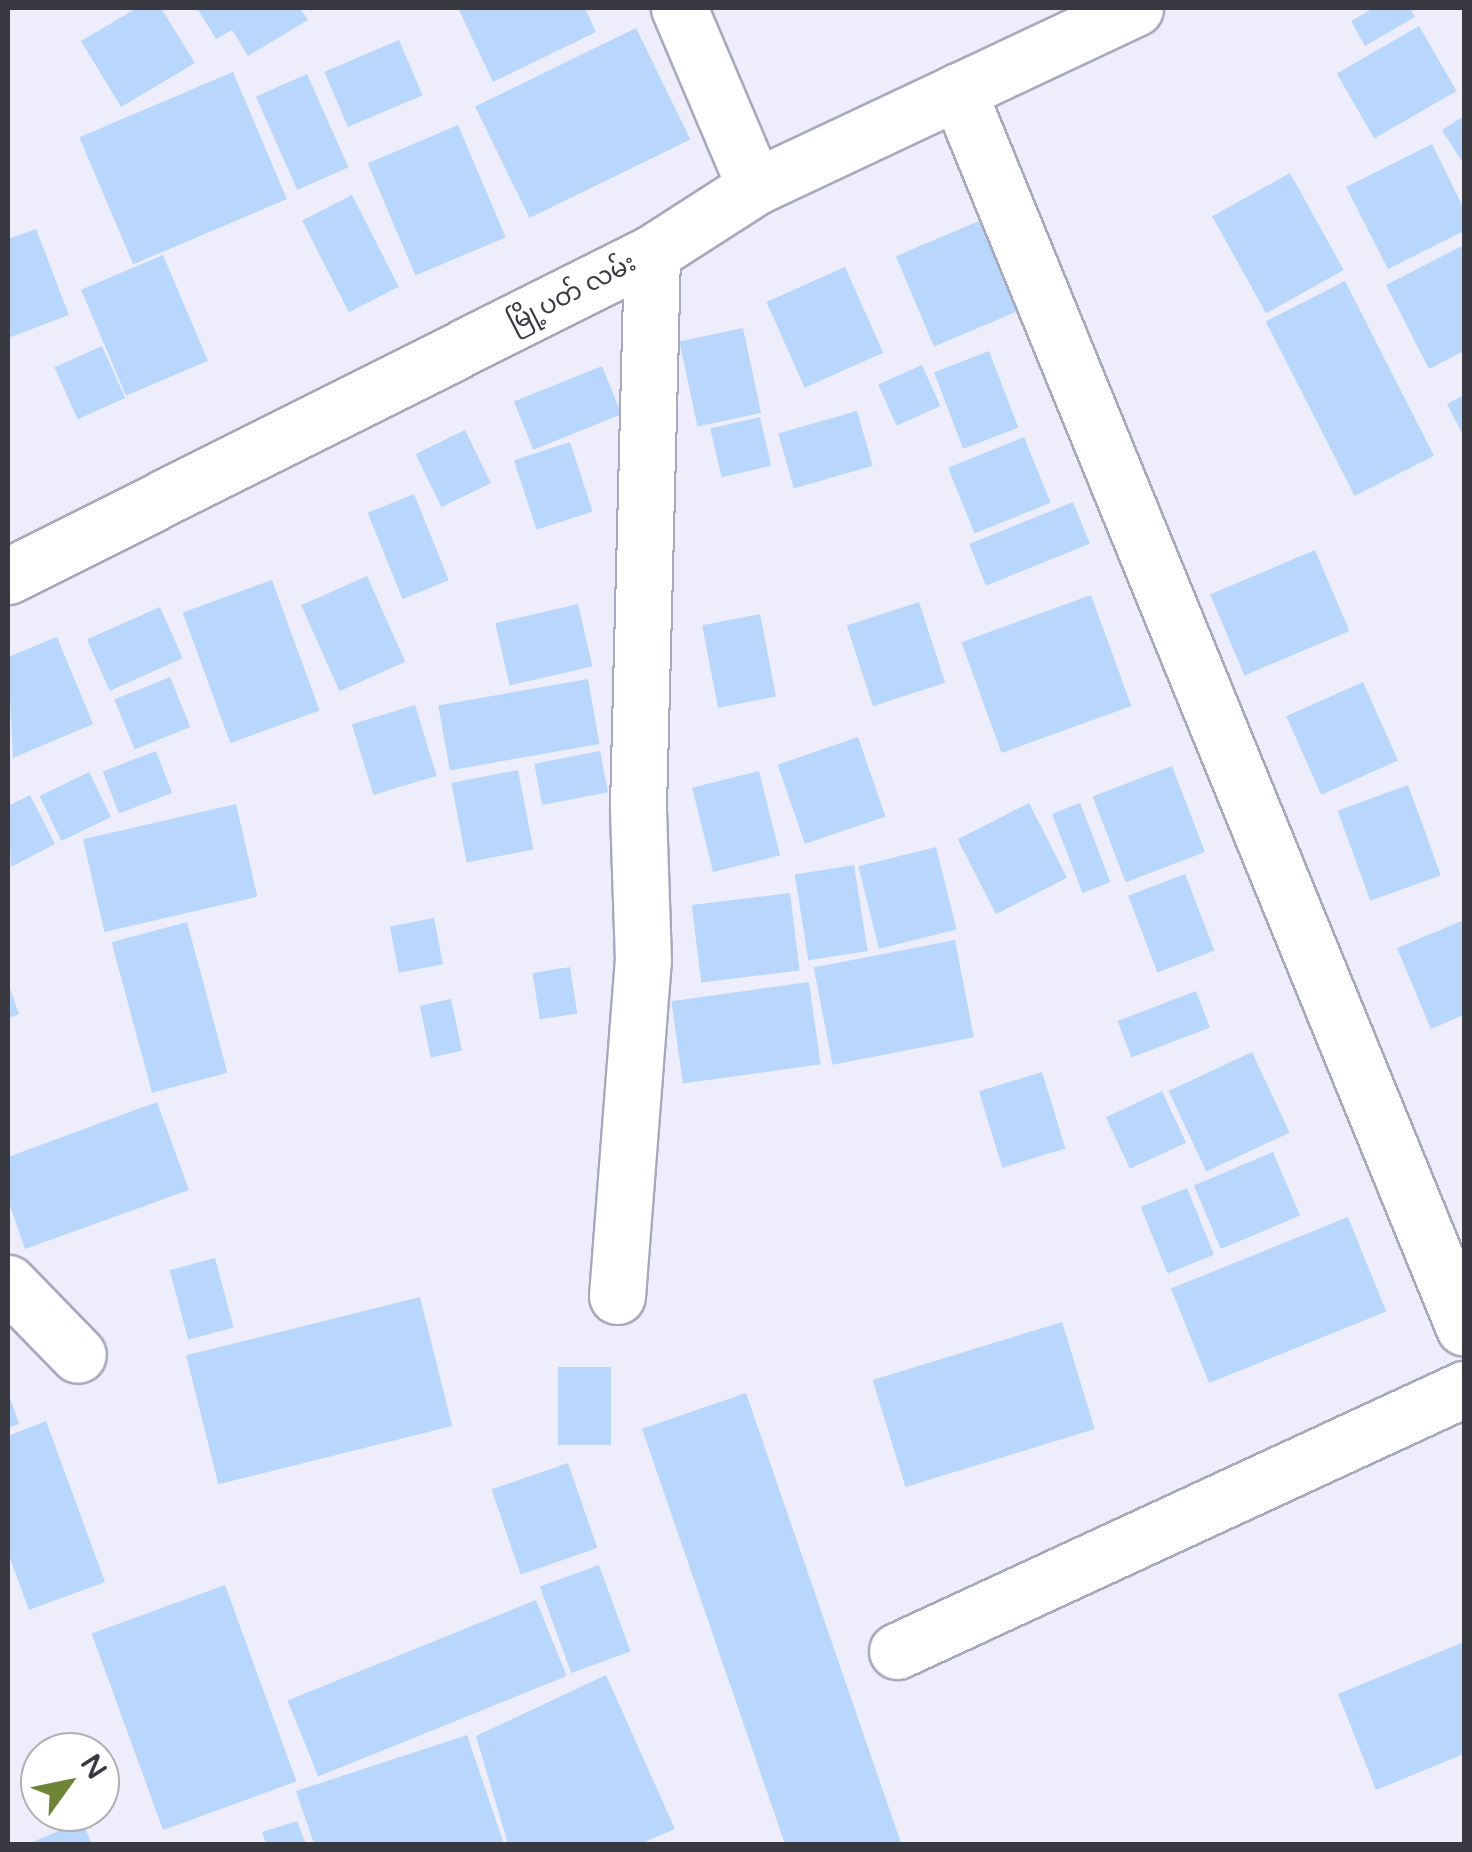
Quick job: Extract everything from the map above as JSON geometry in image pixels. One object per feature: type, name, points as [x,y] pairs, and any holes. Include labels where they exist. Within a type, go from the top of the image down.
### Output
[{"type":"street","points":[[679,8],[755,187]]},
{"type":"street","name":"မြို့ပတ် လမ်း","points":[[8,576],[652,252],[755,187],[1135,8]]},
{"type":"street","points":[[958,91],[1464,1328]]},
{"type":"street","points":[[617,1296],[643,960],[638,807],[652,252]]},
{"type":"street","points":[[8,1283],[78,1355]]},
{"type":"street","points":[[897,1651],[1464,1389]]},
{"type":"building","points":[[137,8],[161,8],[195,63],[121,107],[81,41]]},
{"type":"building","points":[[197,8],[300,8],[308,20],[248,56],[232,30],[216,39]]},
{"type":"building","points":[[458,8],[585,8],[596,32],[493,82]]},
{"type":"building","points":[[1374,8],[1410,8],[1415,17],[1365,46],[1351,21]]},
{"type":"building","points":[[1419,26],[1456,91],[1374,138],[1337,74]]},
{"type":"building","points":[[636,28],[690,139],[529,218],[475,106]]},
{"type":"building","points":[[399,40],[422,95],[348,127],[324,72]]},
{"type":"building","points":[[233,72],[287,199],[133,264],[79,137]]},
{"type":"building","points":[[307,74],[348,167],[297,190],[256,97]]},
{"type":"building","points":[[1464,116],[1464,165],[1442,130]]},
{"type":"building","points":[[458,125],[506,237],[415,276],[368,163]]},
{"type":"building","points":[[1432,144],[1464,209],[1464,231],[1388,269],[1346,187]]},
{"type":"building","points":[[1290,173],[1344,270],[1266,313],[1212,216]]},
{"type":"building","points":[[352,195],[399,287],[349,312],[302,220]]},
{"type":"building","points":[[986,218],[1024,308],[934,347],[896,256]]},
{"type":"building","points":[[36,229],[69,315],[8,338],[8,239]]},
{"type":"building","points":[[1464,245],[1464,351],[1429,369],[1386,285]]},
{"type":"building","points":[[163,255],[208,361],[126,396],[81,290]]},
{"type":"building","points":[[845,267],[883,353],[805,388],[766,302]]},
{"type":"building","points":[[1345,281],[1434,456],[1355,496],[1266,321]]},
{"type":"building","points":[[743,328],[761,413],[698,427],[679,342]]},
{"type":"building","points":[[102,346],[125,398],[78,419],[54,367]]},
{"type":"building","points":[[989,351],[1018,428],[963,449],[934,372]]},
{"type":"building","points":[[922,365],[940,406],[896,426],[878,385]]},
{"type":"building","points":[[602,366],[621,414],[533,450],[514,402]]},
{"type":"building","points":[[1464,395],[1464,437],[1447,404]]},
{"type":"building","points":[[857,411],[873,466],[794,488],[778,434]]},
{"type":"building","points":[[760,417],[771,466],[722,477],[710,428]]},
{"type":"building","points":[[465,430],[491,483],[441,507],[416,454]]},
{"type":"building","points":[[1024,437],[1051,503],[975,534],[948,468]]},
{"type":"building","points":[[570,442],[593,511],[536,530],[514,460]]},
{"type":"building","points":[[414,494],[449,580],[402,599],[368,513]]},
{"type":"building","points":[[1073,502],[1090,544],[986,586],[969,544]]},
{"type":"building","points":[[1315,550],[1349,631],[1244,676],[1210,595]]},
{"type":"building","points":[[367,576],[405,662],[339,691],[301,605]]},
{"type":"building","points":[[272,580],[320,711],[230,743],[183,612]]},
{"type":"building","points":[[1091,595],[1131,706],[1002,753],[961,642]]},
{"type":"building","points":[[919,602],[945,683],[873,706],[847,625]]},
{"type":"building","points":[[578,604],[592,666],[510,685],[495,623]]},
{"type":"building","points":[[160,607],[183,658],[110,691],[87,640]]},
{"type":"building","points":[[760,614],[776,696],[718,708],[702,625]]},
{"type":"building","points":[[57,637],[93,724],[13,758],[8,657]]},
{"type":"building","points":[[170,677],[190,727],[135,750],[114,699]]},
{"type":"building","points":[[588,679],[599,744],[450,770],[438,705]]},
{"type":"building","points":[[1363,682],[1398,761],[1321,795],[1286,716]]},
{"type":"building","points":[[415,705],[437,776],[374,795],[352,724]]},
{"type":"building","points":[[858,737],[885,816],[805,844],[778,765]]},
{"type":"building","points":[[156,751],[172,793],[119,813],[103,771]]},
{"type":"building","points":[[600,751],[608,792],[542,805],[534,764]]},
{"type":"building","points":[[1172,766],[1205,852],[1126,882],[1093,796]]},
{"type":"building","points":[[518,770],[533,850],[467,862],[451,783]]},
{"type":"building","points":[[759,771],[780,855],[713,872],[692,788]]},
{"type":"building","points":[[89,772],[111,817],[61,841],[40,796]]},
{"type":"building","points":[[1408,785],[1441,875],[1370,901],[1338,811]]},
{"type":"building","points":[[30,795],[55,844],[11,867],[8,806]]},
{"type":"building","points":[[1029,803],[1067,878],[996,914],[958,839]]},
{"type":"building","points":[[1080,803],[1110,882],[1082,893],[1052,814]]},
{"type":"building","points":[[236,804],[257,897],[104,932],[83,839]]},
{"type":"building","points":[[936,847],[957,929],[879,949],[858,866]]},
{"type":"building","points":[[854,865],[868,951],[808,960],[795,874]]},
{"type":"building","points":[[1185,874],[1214,951],[1157,972],[1128,896]]},
{"type":"building","points":[[790,893],[800,970],[701,982],[692,905]]},
{"type":"building","points":[[434,918],[443,964],[399,973],[390,927]]},
{"type":"building","points":[[1464,920],[1464,1015],[1431,1029],[1397,948]]},
{"type":"building","points":[[187,922],[227,1073],[152,1093],[112,942]]},
{"type":"building","points":[[955,940],[974,1037],[833,1065],[814,967]]},
{"type":"building","points":[[570,967],[577,1013],[540,1019],[532,973]]},
{"type":"building","points":[[809,982],[821,1064],[683,1084],[671,1001]]},
{"type":"building","points":[[8,983],[19,1014],[8,1018]]},
{"type":"building","points":[[1196,991],[1210,1027],[1132,1058],[1118,1021]]},
{"type":"building","points":[[451,999],[462,1051],[431,1057],[420,1006]]},
{"type":"building","points":[[1252,1052],[1290,1133],[1206,1172],[1169,1091]]},
{"type":"building","points":[[1042,1072],[1065,1149],[1002,1168],[979,1091]]},
{"type":"building","points":[[1162,1091],[1186,1143],[1130,1169],[1106,1117]]},
{"type":"building","points":[[157,1102],[189,1190],[25,1249],[8,1200],[8,1157]]},
{"type":"building","points":[[1273,1152],[1300,1216],[1221,1249],[1194,1186]]},
{"type":"building","points":[[1187,1188],[1214,1255],[1168,1273],[1141,1207]]},
{"type":"building","points":[[1348,1217],[1386,1312],[1209,1383],[1171,1289]]},
{"type":"building","points":[[215,1258],[234,1328],[188,1340],[170,1270]]},
{"type":"building","points":[[420,1297],[452,1426],[218,1484],[186,1355]]},
{"type":"building","points":[[1062,1322],[1095,1429],[905,1487],[873,1380]]},
{"type":"building","points":[[558,1367],[611,1367],[611,1445],[558,1445]]},
{"type":"building","points":[[8,1392],[19,1424],[8,1428]]},
{"type":"building","points":[[746,1393],[901,1844],[785,1844],[642,1429]]},
{"type":"building","points":[[46,1421],[105,1582],[29,1610],[8,1553],[8,1436]]},
{"type":"building","points":[[568,1463],[597,1548],[521,1574],[491,1489]]},
{"type":"building","points":[[599,1565],[630,1651],[571,1673],[540,1587]]},
{"type":"building","points":[[225,1585],[296,1781],[163,1830],[92,1634]]},
{"type":"building","points":[[536,1600],[567,1676],[318,1776],[288,1700]]},
{"type":"building","points":[[1464,1642],[1464,1754],[1376,1790],[1338,1694]]},
{"type":"building","points":[[606,1675],[675,1829],[640,1844],[508,1844],[476,1736]]},
{"type":"building","points":[[467,1735],[504,1844],[314,1844],[296,1791]]},
{"type":"building","points":[[297,1821],[306,1844],[266,1844],[262,1832]]},
{"type":"building","points":[[56,1832],[87,1832],[92,1844],[28,1844]]}]
